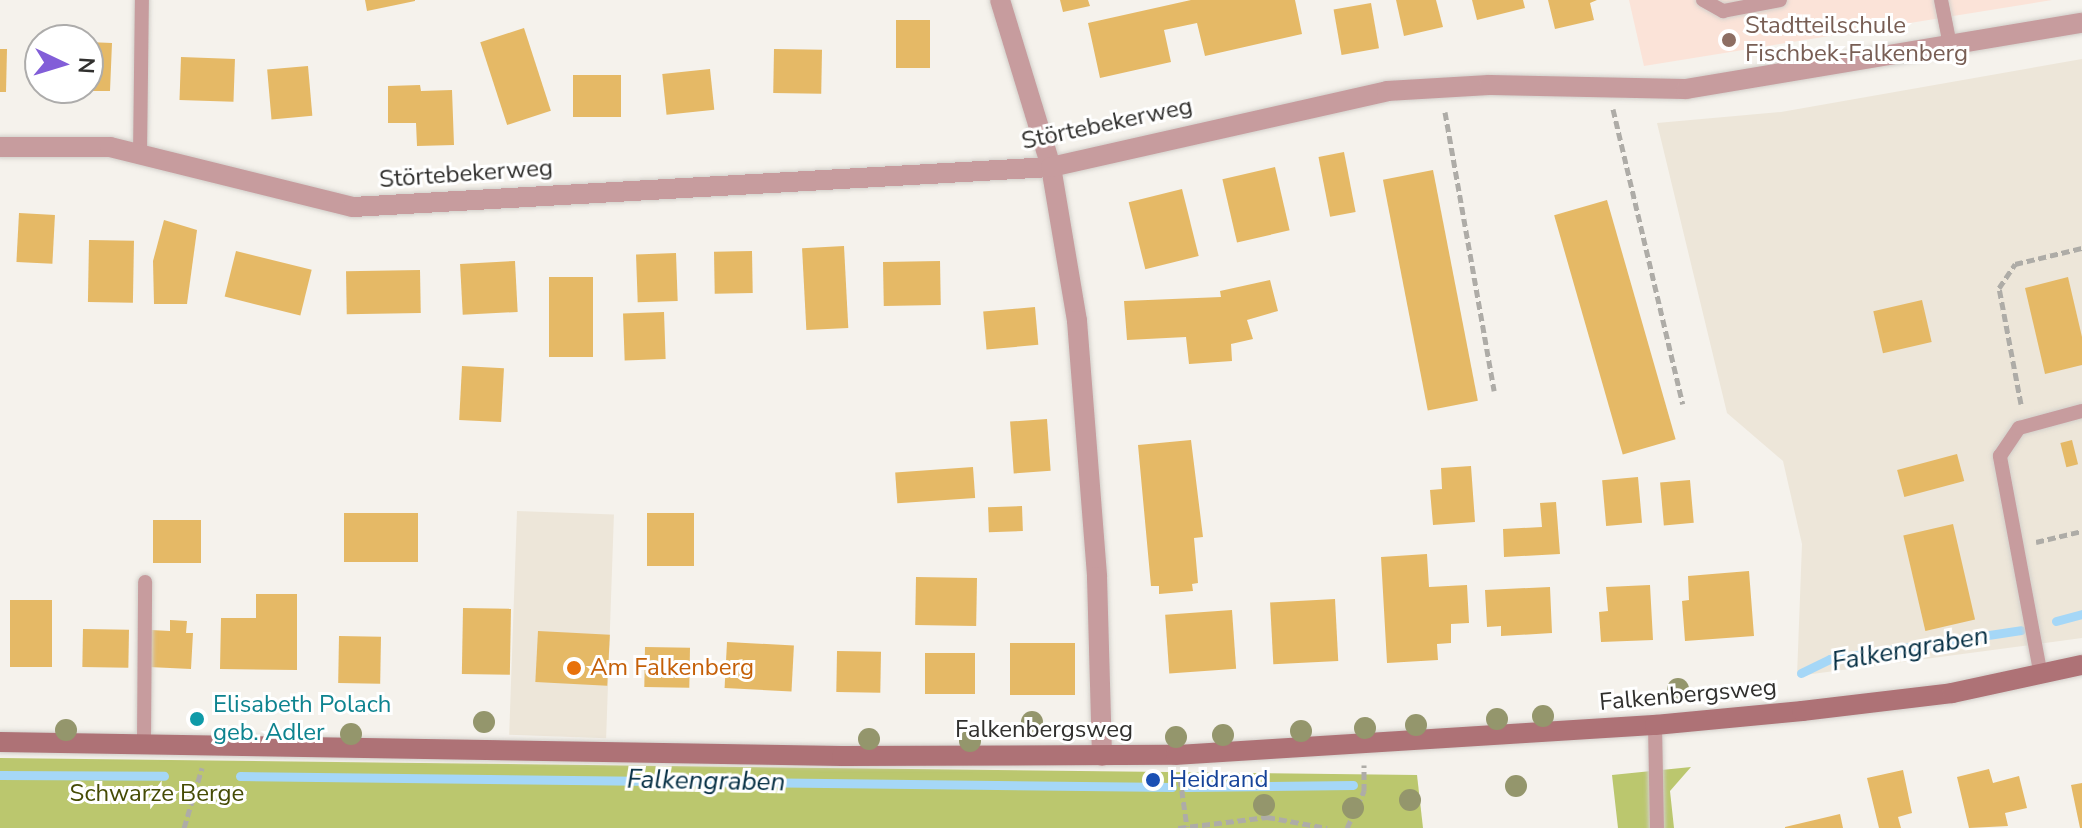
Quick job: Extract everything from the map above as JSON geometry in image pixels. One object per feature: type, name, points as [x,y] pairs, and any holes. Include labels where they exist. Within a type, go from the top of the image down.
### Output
[{"type":"street","points":[[1000,0],[1051,167],[1080,345],[1097,577],[1102,756]]},
{"type":"street","name":"Störtebekerweg","points":[[0,147],[110,147],[353,207],[1051,167],[1337,101],[1440,86],[1608,91],[1686,89],[2082,23]]},
{"type":"street","name":"Falkenbergsweg","points":[[0,742],[1176,755],[1655,725],[1952,693],[2082,665]]},
{"type":"lane","points":[[140,155],[142,0]]},
{"type":"lane","points":[[1703,0],[1723,11],[1780,0]]},
{"type":"lane","points":[[1941,0],[1950,45]]},
{"type":"lane","points":[[2041,676],[1999,465],[2005,441],[2026,425],[2082,411]]},
{"type":"lane","points":[[144,742],[145,582]]},
{"type":"lane","points":[[1655,725],[1657,828]]},
{"type":"path","points":[[1440,86],[1494,391]]},
{"type":"path","points":[[1608,91],[1683,404]]},
{"type":"path","points":[[2026,425],[1999,288],[2015,264],[2082,248]]},
{"type":"path","points":[[2039,542],[2082,531]]},
{"type":"path","points":[[184,828],[209,743]]},
{"type":"path","points":[[1347,828],[1364,791],[1363,744]]},
{"type":"path","points":[[1176,755],[1187,827]]},
{"type":"path","points":[[1178,828],[1267,817],[1327,828]]},
{"type":"shaded area","name":"Stadtteilschule Fischbek-Falkenberg","points":[[1629,0],[2052,0],[1644,66]]},
{"type":"shaded area","points":[[2082,59],[2082,638],[1797,676],[1802,544],[1783,461],[1727,413],[1657,123],[1781,112]]},
{"type":"shaded area","points":[[517,511],[614,514],[606,738],[509,735]]},
{"type":"green space","name":"Schwarze Berge","points":[[0,758],[1417,775],[1423,828],[0,828]]},
{"type":"green space","points":[[1691,767],[1670,791],[1674,828],[1618,828],[1612,775]]},
{"type":"building","points":[[365,0],[415,0],[415,1],[367,11]]},
{"type":"building","points":[[1060,0],[1088,0],[1090,6],[1063,12]]},
{"type":"building","points":[[1191,0],[1295,0],[1302,34],[1205,56],[1197,23],[1164,30],[1171,62],[1100,78],[1088,23]]},
{"type":"building","points":[[1396,0],[1436,0],[1443,27],[1404,36]]},
{"type":"building","points":[[1472,0],[1523,0],[1525,8],[1477,20]]},
{"type":"building","points":[[1548,0],[1597,0],[1590,3],[1594,20],[1555,29]]},
{"type":"building","points":[[1371,3],[1379,48],[1342,55],[1334,10]]},
{"type":"building","points":[[896,20],[930,20],[930,68],[896,68]]},
{"type":"building","points":[[524,28],[551,111],[507,125],[480,42]]},
{"type":"building","points":[[104,43],[112,43],[110,91],[104,91]]},
{"type":"building","points":[[0,49],[7,49],[6,92],[0,92]]},
{"type":"building","points":[[774,49],[822,50],[821,94],[773,93]]},
{"type":"building","points":[[181,57],[235,59],[233,102],[179,100]]},
{"type":"building","points":[[308,66],[312,116],[272,119],[267,70]]},
{"type":"building","points":[[710,69],[714,110],[667,115],[662,74]]},
{"type":"building","points":[[573,75],[621,75],[621,117],[573,117]]},
{"type":"building","points":[[420,85],[421,91],[452,90],[454,145],[417,146],[416,123],[388,123],[388,86]]},
{"type":"building","points":[[1344,152],[1356,212],[1330,217],[1318,157]]},
{"type":"building","points":[[1275,167],[1290,230],[1237,242],[1222,179]]},
{"type":"building","points":[[1433,170],[1478,401],[1428,410],[1383,180]]},
{"type":"building","points":[[1182,189],[1199,256],[1145,269],[1129,202]]},
{"type":"building","points":[[1607,200],[1676,439],[1623,455],[1554,215]]},
{"type":"building","points":[[19,213],[55,215],[52,264],[16,262]]},
{"type":"building","points":[[164,220],[197,230],[187,304],[154,304],[153,261]]},
{"type":"building","points":[[89,240],[134,241],[133,303],[88,302]]},
{"type":"building","points":[[844,246],[848,328],[806,330],[802,248]]},
{"type":"building","points":[[236,251],[312,270],[300,315],[225,297]]},
{"type":"building","points":[[752,251],[753,293],[715,294],[714,252]]},
{"type":"building","points":[[676,253],[678,301],[638,302],[636,254]]},
{"type":"building","points":[[515,261],[518,312],[463,315],[460,264]]},
{"type":"building","points":[[940,261],[941,305],[884,306],[883,262]]},
{"type":"building","points":[[420,270],[421,313],[347,314],[346,271]]},
{"type":"building","points":[[549,277],[593,277],[593,357],[549,357]]},
{"type":"building","points":[[2068,277],[2082,337],[2082,365],[2045,374],[2025,288]]},
{"type":"building","points":[[1270,280],[1278,311],[1247,320],[1253,339],[1231,344],[1232,361],[1189,364],[1186,337],[1127,340],[1124,301],[1221,297],[1220,291]]},
{"type":"building","points":[[1922,300],[1932,342],[1883,353],[1873,311]]},
{"type":"building","points":[[1035,307],[1038,345],[987,349],[983,312]]},
{"type":"building","points":[[664,312],[666,359],[625,360],[623,313]]},
{"type":"building","points":[[462,366],[504,368],[501,422],[459,420]]},
{"type":"building","points":[[1047,419],[1051,471],[1014,473],[1010,422]]},
{"type":"building","points":[[1191,440],[1203,537],[1194,538],[1198,583],[1192,584],[1193,591],[1159,594],[1159,586],[1151,586],[1138,445]]},
{"type":"building","points":[[2072,440],[2078,464],[2066,467],[2060,443]]},
{"type":"building","points":[[1957,454],[1964,481],[1904,497],[1897,470]]},
{"type":"building","points":[[1471,466],[1475,522],[1433,525],[1430,490],[1442,489],[1441,468]]},
{"type":"building","points":[[973,467],[975,498],[897,503],[895,472]]},
{"type":"building","points":[[1638,477],[1642,523],[1606,526],[1602,480]]},
{"type":"building","points":[[1690,480],[1694,523],[1664,525],[1660,483]]},
{"type":"building","points":[[1556,502],[1560,554],[1504,557],[1503,529],[1542,527],[1540,503]]},
{"type":"building","points":[[1022,506],[1023,531],[989,532],[988,507]]},
{"type":"building","points":[[344,513],[418,513],[418,562],[344,562]]},
{"type":"building","points":[[647,513],[694,513],[694,566],[647,566]]},
{"type":"building","points":[[153,520],[201,520],[201,563],[153,563]]},
{"type":"building","points":[[1953,524],[1975,619],[1925,631],[1903,535]]},
{"type":"building","points":[[1427,554],[1429,587],[1467,585],[1469,623],[1451,624],[1451,643],[1437,644],[1438,660],[1387,663],[1381,557]]},
{"type":"building","points":[[1749,571],[1754,636],[1685,641],[1682,601],[1689,600],[1688,576]]},
{"type":"building","points":[[916,577],[977,578],[976,626],[915,625]]},
{"type":"building","points":[[1650,585],[1653,640],[1601,642],[1599,612],[1608,611],[1606,587]]},
{"type":"building","points":[[1550,587],[1552,633],[1501,636],[1501,626],[1487,627],[1485,590]]},
{"type":"building","points":[[256,594],[297,594],[297,670],[220,669],[221,618],[256,618]]},
{"type":"building","points":[[1335,599],[1338,661],[1273,664],[1270,602]]},
{"type":"building","points":[[10,600],[52,600],[52,667],[10,667]]},
{"type":"building","points":[[463,608],[511,609],[510,675],[462,674]]},
{"type":"building","points":[[1232,610],[1236,669],[1169,674],[1165,615]]},
{"type":"building","points":[[170,620],[187,621],[186,633],[193,633],[191,669],[149,667],[151,630],[170,631]]},
{"type":"building","points":[[83,629],[129,630],[128,668],[82,667]]},
{"type":"building","points":[[538,631],[610,635],[607,686],[535,682]]},
{"type":"building","points":[[339,636],[381,637],[380,684],[338,683]]},
{"type":"building","points":[[727,642],[794,646],[792,691],[725,688]]},
{"type":"building","points":[[1010,643],[1075,643],[1075,695],[1010,695]]},
{"type":"building","points":[[645,647],[690,648],[689,688],[644,687]]},
{"type":"building","points":[[837,651],[881,652],[880,693],[836,692]]},
{"type":"building","points":[[925,653],[975,653],[975,694],[925,694]]},
{"type":"building","points":[[1989,769],[1993,783],[2019,776],[2027,808],[2005,813],[2008,826],[1969,828],[1957,777]]},
{"type":"building","points":[[1903,770],[1912,813],[1898,817],[1901,828],[1879,828],[1867,778]]},
{"type":"building","points":[[2082,783],[2082,828],[2080,828],[2071,785]]},
{"type":"building","points":[[1840,814],[1843,828],[1785,828],[1785,827]]},
{"type":"waterway","name":"Falkengraben","points":[[2056,621],[2082,614]]},
{"type":"waterway","name":"Falkengraben","points":[[1801,673],[1830,659],[2021,630]]},
{"type":"waterway","name":"Falkengraben","points":[[0,775],[164,776]]},
{"type":"waterway","name":"Falkengraben","points":[[240,776],[1172,787]]},
{"type":"waterway","name":"Falkengraben","points":[[1186,787],[1353,785]]},
{"type":"place","name":"Stadtteilschule Fischbek-Falkenberg","points":[[1729,40]]},
{"type":"place","name":"Am Falkenberg","points":[[574,668]]},
{"type":"place","name":"Elisabeth Polach geb. Adler","points":[[197,719]]},
{"type":"place","name":"Heidrand","points":[[1153,780]]}]
